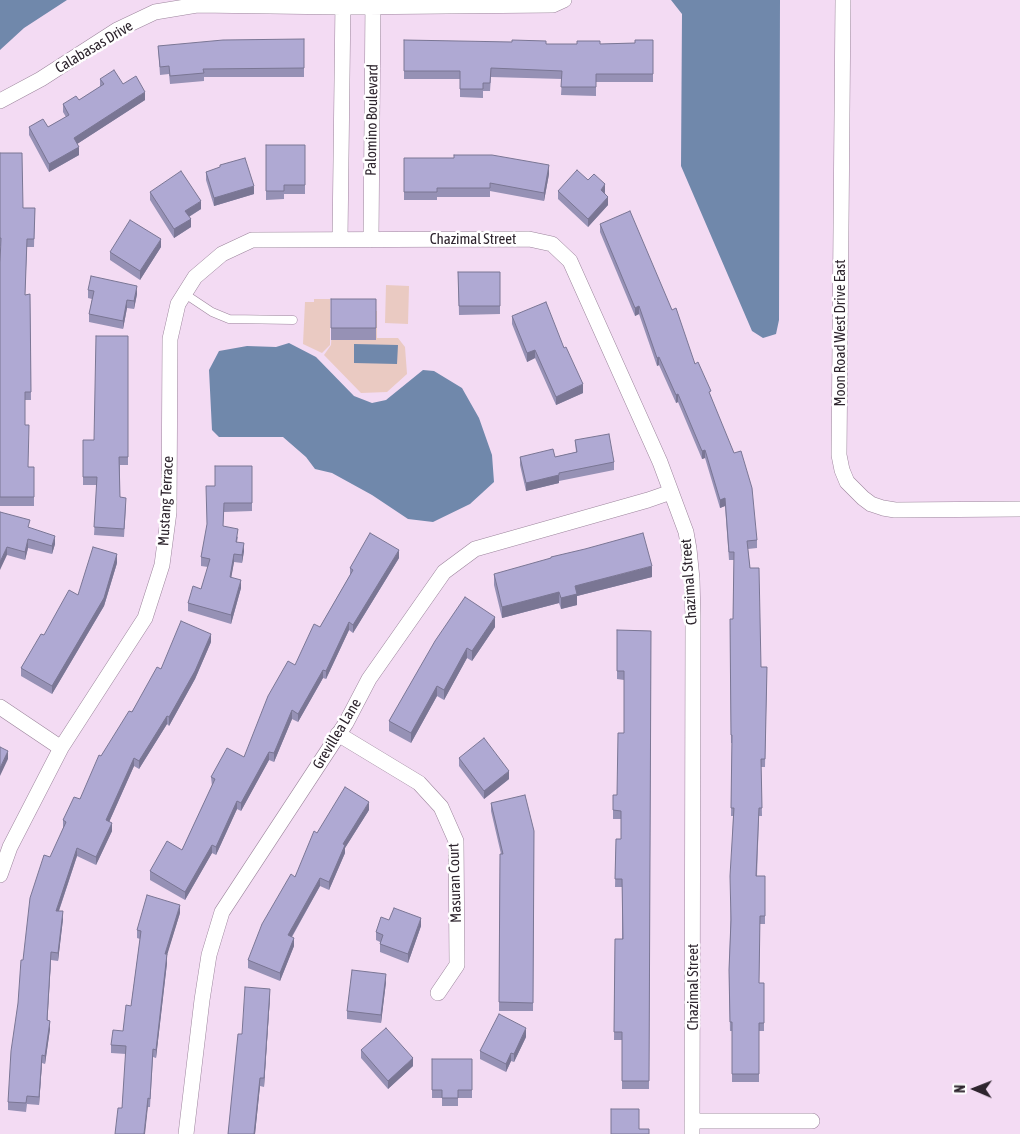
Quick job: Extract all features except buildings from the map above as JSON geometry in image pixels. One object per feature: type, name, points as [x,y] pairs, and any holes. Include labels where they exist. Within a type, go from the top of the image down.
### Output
[{"type":"street","name":"Calabasas Drive","points":[[0,101],[41,79],[117,30],[155,12],[197,5],[373,3],[553,5],[564,0]]},
{"type":"street","name":"Moon Road West Drive East","points":[[843,0],[839,455],[842,470],[847,482],[863,498],[871,504],[883,508],[895,510],[1020,509]]},
{"type":"street","name":"Palomino Boulevard","points":[[370,240],[373,3]]},
{"type":"street","name":"Palomino Boulevard","points":[[340,239],[342,4]]},
{"type":"street","name":"Chazimal Street","points":[[370,240],[529,239],[552,244],[570,261],[660,462],[686,532],[692,579],[692,1128]]},
{"type":"street","name":"Mustang Terrace","points":[[0,875],[10,847],[61,748],[145,618],[162,565],[169,512],[170,339],[178,304],[195,277],[222,254],[252,240],[370,240]]},
{"type":"street","name":"Grevillea Lane","points":[[186,1134],[209,955],[222,912],[338,734],[369,679],[444,572],[475,549],[671,492]]},
{"type":"street","points":[[0,707],[61,748]]},
{"type":"street","name":"Masuran Court","points":[[338,734],[418,783],[441,807],[456,841],[457,966],[438,993]]},
{"type":"street","points":[[692,1128],[812,1121]]},
{"type":"lane","points":[[185,294],[212,312],[229,319],[293,320]]},
{"type":"shaded area","points":[[386,285],[409,286],[408,324],[385,323]]},
{"type":"shaded area","points":[[314,299],[330,299],[330,345],[322,353],[303,344],[305,302],[314,302]]},
{"type":"shaded area","points":[[333,310],[377,311],[377,338],[398,338],[405,347],[407,374],[387,392],[361,393],[324,355],[331,345]]},
{"type":"water","points":[[0,0],[67,0],[24,28],[0,50]]},
{"type":"water","points":[[671,0],[780,0],[779,320],[776,334],[763,338],[752,331],[681,166],[682,14]]},
{"type":"water","points":[[289,343],[316,357],[354,396],[372,403],[386,400],[423,370],[434,371],[462,388],[479,418],[492,455],[494,482],[470,504],[433,522],[408,519],[372,495],[332,473],[315,469],[306,457],[283,437],[219,437],[212,430],[209,370],[219,351],[247,346],[276,347]]},
{"type":"water","points":[[354,344],[398,345],[397,364],[354,363]]}]
